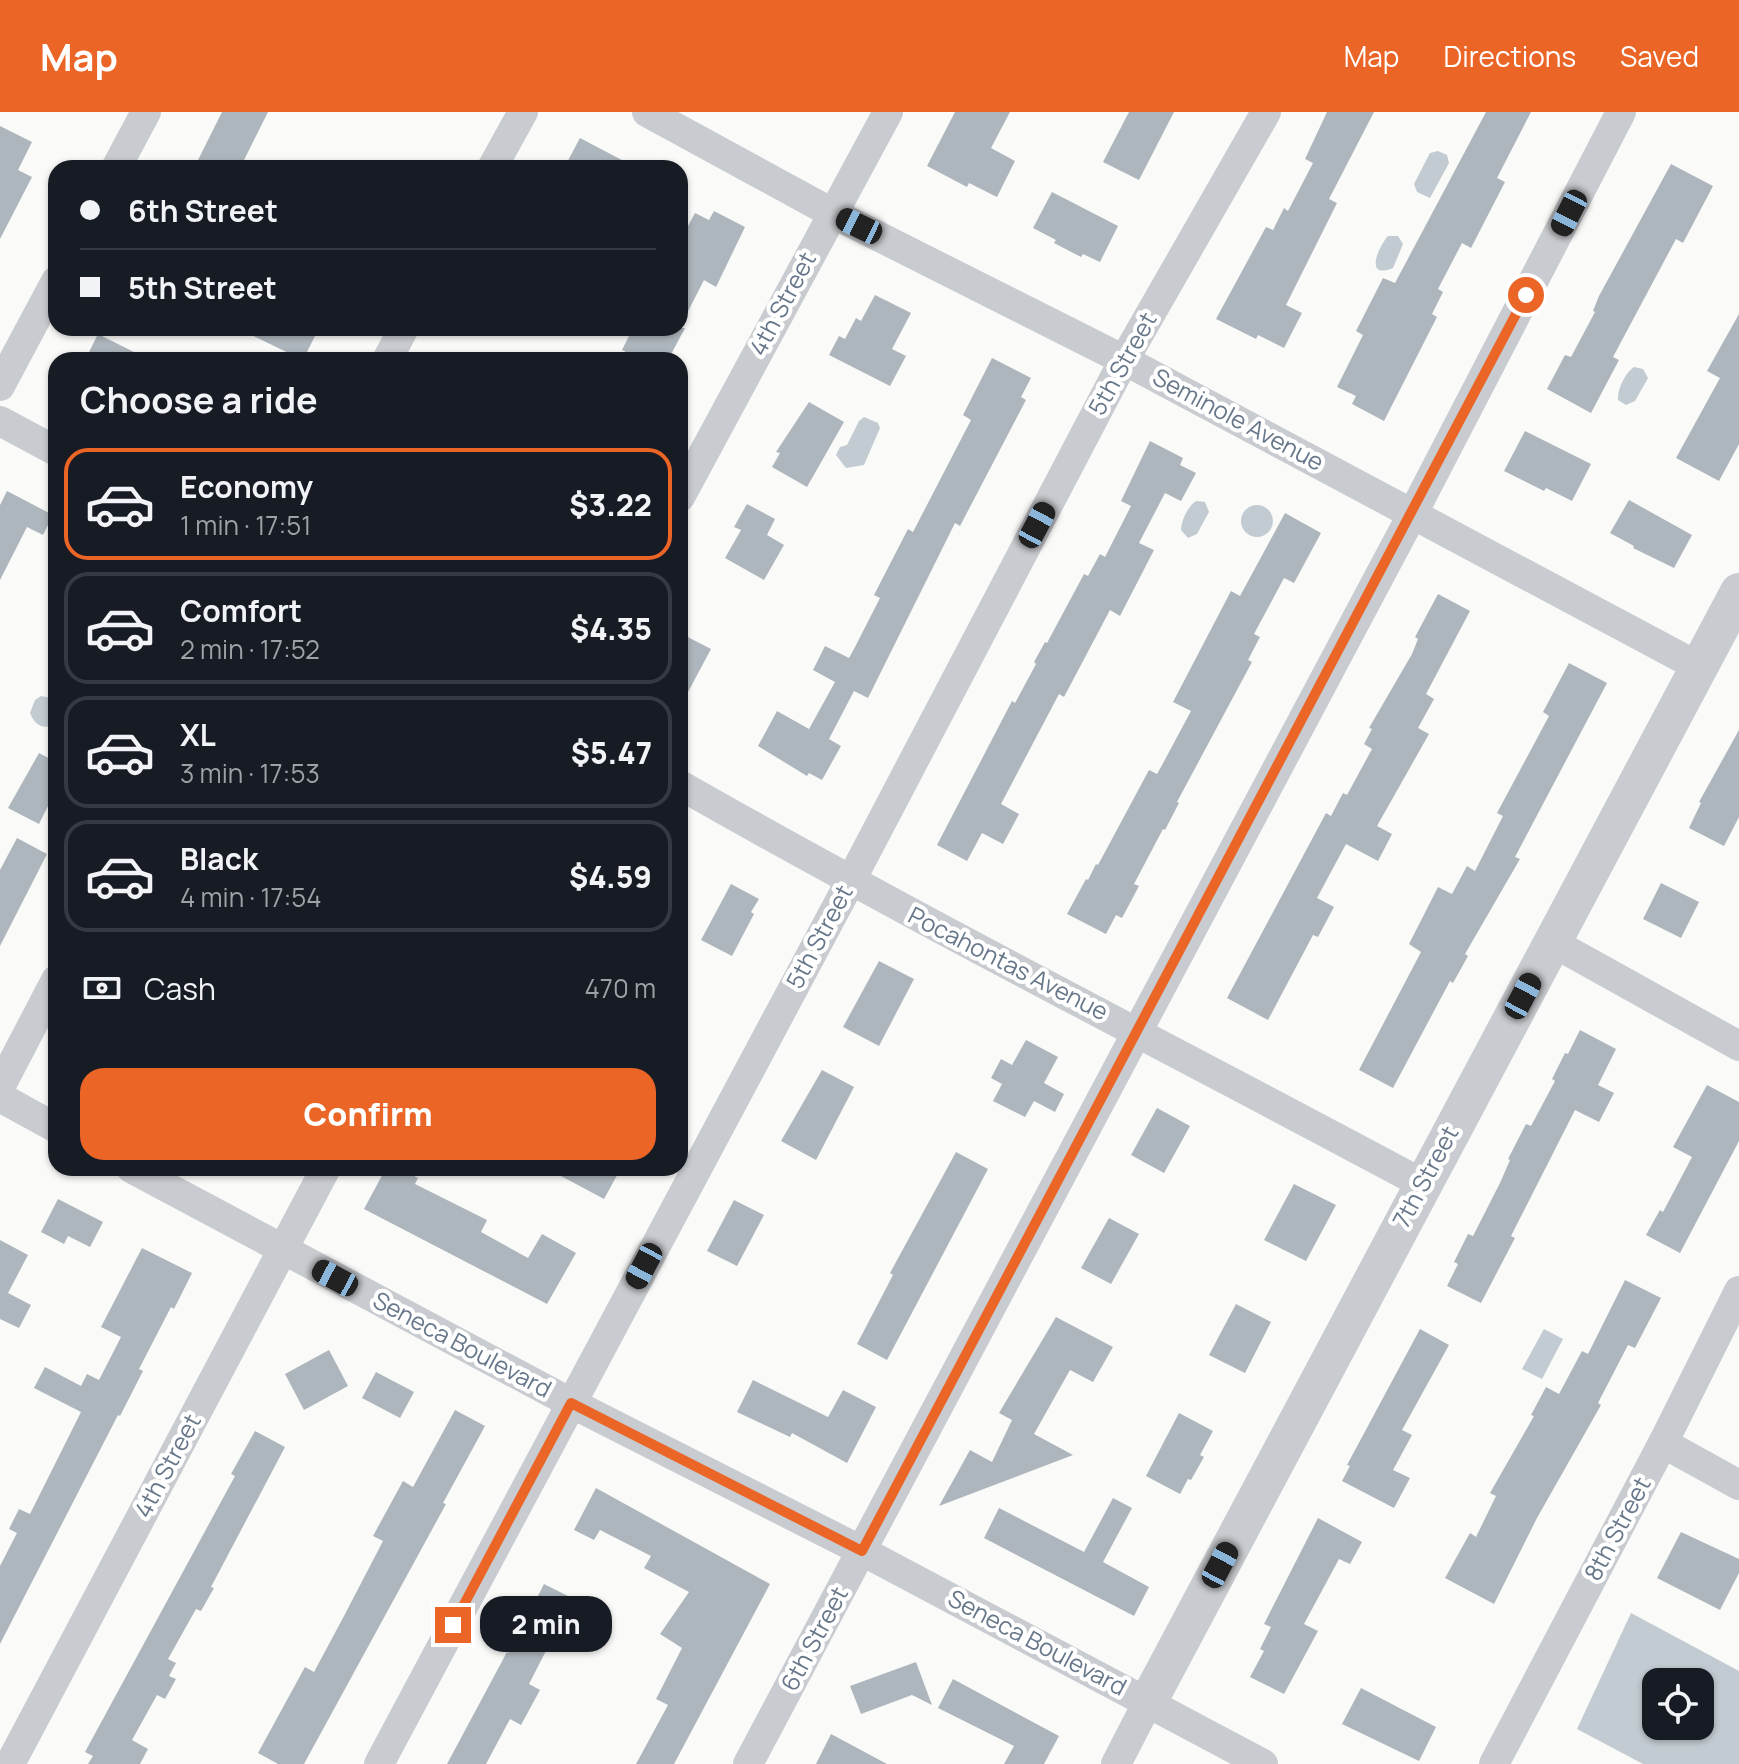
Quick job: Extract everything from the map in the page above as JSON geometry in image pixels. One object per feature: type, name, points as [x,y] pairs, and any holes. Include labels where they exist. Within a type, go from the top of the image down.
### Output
[{"type":"street","points":[[120,160],[146,112]]},
{"type":"street","points":[[496,160],[523,112]]},
{"type":"street","name":"Seminole Avenue","points":[[647,112],[832,213],[1124,360],[1699,667]]},
{"type":"street","name":"4th Street","points":[[688,482],[888,112]]},
{"type":"street","name":"5th Street","points":[[379,1764],[850,882],[1124,360],[1266,112]]},
{"type":"street","name":"6th Street","points":[[748,1764],[1413,513],[1621,112]]},
{"type":"street","points":[[0,386],[48,296]]},
{"type":"street","points":[[0,421],[48,447]]},
{"type":"street","name":"7th Street","points":[[1116,1764],[1739,592]]},
{"type":"street","name":"Pocahontas Avenue","points":[[688,790],[850,882],[1137,1030],[1423,1184]]},
{"type":"street","points":[[1552,942],[1739,1046]]},
{"type":"street","points":[[0,1087],[48,995]]},
{"type":"street","points":[[0,1097],[48,1124]]},
{"type":"street","name":"Seneca Boulevard","points":[[146,1176],[571,1403],[862,1551],[1263,1764]]},
{"type":"street","name":"4th Street","points":[[10,1764],[322,1176]]},
{"type":"street","name":"8th Street","points":[[1494,1764],[1663,1443],[1739,1291]]},
{"type":"street","points":[[1663,1443],[1739,1485]]},
{"type":"shaded area","points":[[1438,151],[1447,155],[1449,163],[1430,198],[1417,192],[1414,184],[1430,153]]},
{"type":"shaded area","points":[[1388,236],[1398,236],[1403,244],[1393,268],[1384,271],[1379,270],[1376,261],[1380,247]]},
{"type":"shaded area","points":[[1634,367],[1643,369],[1648,378],[1635,401],[1626,405],[1618,400],[1619,391]]},
{"type":"shaded area","points":[[864,417],[878,423],[880,428],[864,465],[846,468],[836,455],[840,447],[847,445]]},
{"type":"shaded area","points":[[1196,501],[1205,502],[1209,512],[1197,534],[1188,538],[1181,526]]},
{"type":"shaded area","points":[[1257,505],[1268,510],[1273,521],[1268,532],[1257,537],[1246,532],[1241,521],[1246,510]]},
{"type":"shaded area","points":[[41,696],[48,697],[48,727],[38,724],[30,713],[35,700]]},
{"type":"shaded area","points":[[1544,1329],[1563,1339],[1542,1379],[1522,1369]]},
{"type":"shaded area","points":[[1631,1613],[1739,1671],[1739,1764],[1643,1764],[1577,1729]]},
{"type":"building","points":[[222,112],[268,112],[244,160],[198,160]]},
{"type":"building","points":[[955,112],[1010,112],[991,148],[1015,161],[997,197],[969,183],[967,187],[927,166]]},
{"type":"building","points":[[1129,112],[1174,112],[1139,180],[1103,162]]},
{"type":"building","points":[[1327,112],[1374,112],[1329,199],[1337,203],[1286,305],[1302,313],[1284,348],[1258,335],[1256,339],[1216,319],[1266,227],[1273,230],[1284,208],[1288,211],[1313,163],[1305,159]]},
{"type":"building","points":[[1486,112],[1531,112],[1497,178],[1505,182],[1471,248],[1462,243],[1438,289],[1443,292],[1432,314],[1437,317],[1384,421],[1352,404],[1356,396],[1337,387],[1363,335],[1356,331],[1383,278],[1395,283]]},
{"type":"building","points":[[0,126],[32,142],[18,170],[32,177],[0,239]]},
{"type":"building","points":[[580,138],[622,160],[568,160]]},
{"type":"building","points":[[1671,164],[1713,186],[1683,243],[1676,239],[1613,357],[1619,360],[1591,413],[1547,389],[1565,355],[1571,357],[1595,312],[1599,296]]},
{"type":"building","points":[[1052,192],[1118,226],[1100,262],[1083,254],[1081,257],[1033,228]]},
{"type":"building","points":[[714,211],[745,227],[716,287],[704,280],[688,311],[688,226],[695,213],[709,220]]},
{"type":"building","points":[[875,295],[911,313],[892,349],[906,356],[890,386],[829,355],[839,336],[845,339],[856,318],[861,321]]},
{"type":"building","points":[[1739,314],[1739,444],[1719,481],[1676,458],[1720,378],[1707,371]]},
{"type":"building","points":[[97,336],[102,336],[134,352],[89,352]]},
{"type":"building","points":[[254,336],[315,336],[307,352],[286,352]]},
{"type":"building","points":[[629,336],[681,336],[672,352],[622,350]]},
{"type":"building","points":[[992,358],[1031,378],[1021,397],[1026,400],[960,526],[955,523],[868,698],[854,691],[829,739],[841,746],[822,780],[809,773],[807,776],[758,746],[777,711],[809,729],[835,682],[813,670],[825,646],[849,658],[880,598],[874,595],[908,529],[913,532],[971,420],[963,415]]},
{"type":"building","points":[[809,402],[844,422],[807,487],[772,467],[780,453],[776,452]]},
{"type":"building","points":[[1525,431],[1591,464],[1572,501],[1504,471]]},
{"type":"building","points":[[1150,441],[1183,458],[1180,465],[1196,473],[1181,501],[1165,493],[1139,543],[1154,550],[1120,616],[1110,610],[1064,697],[1059,694],[1001,804],[1019,814],[1003,844],[982,833],[967,861],[937,845],[1012,701],[1015,703],[1036,664],[1034,662],[1084,574],[1088,576],[1100,554],[1105,557],[1131,506],[1121,501]]},
{"type":"building","points":[[7,491],[48,512],[48,525],[43,535],[27,527],[0,580],[0,505]]},
{"type":"building","points":[[1629,500],[1692,535],[1674,568],[1610,533]]},
{"type":"building","points":[[747,504],[775,519],[767,535],[784,545],[764,580],[725,558],[741,530],[734,527]]},
{"type":"building","points":[[1285,513],[1321,533],[1294,583],[1284,578],[1254,634],[1260,637],[1248,660],[1252,662],[1134,884],[1139,886],[1122,918],[1116,915],[1106,934],[1067,914],[1086,879],[1098,865],[1149,770],[1157,774],[1161,767],[1191,711],[1173,702],[1231,591],[1240,596]]},
{"type":"building","points":[[1438,594],[1470,611],[1426,694],[1434,699],[1418,728],[1429,734],[1377,826],[1392,834],[1378,861],[1346,844],[1317,898],[1334,907],[1318,937],[1313,935],[1268,1020],[1227,998],[1326,813],[1331,816],[1343,793],[1347,795],[1372,749],[1364,744],[1372,729],[1369,728],[1412,654],[1418,639],[1415,637]]},
{"type":"building","points":[[688,637],[711,649],[688,692]]},
{"type":"building","points":[[1569,663],[1607,683],[1515,857],[1520,859],[1393,1088],[1359,1070],[1421,952],[1409,944],[1438,887],[1452,894],[1467,866],[1475,871],[1503,816],[1497,813],[1549,716],[1543,712]]},
{"type":"building","points":[[1739,730],[1739,817],[1724,846],[1689,828],[1699,802]]},
{"type":"building","points":[[39,753],[48,758],[48,806],[39,824],[8,808]]},
{"type":"building","points":[[17,838],[47,854],[0,946],[0,870]]},
{"type":"building","points":[[1661,883],[1699,902],[1681,938],[1643,919]]},
{"type":"building","points":[[731,884],[759,899],[732,956],[701,940]]},
{"type":"building","points":[[879,961],[914,979],[879,1046],[843,1027]]},
{"type":"building","points":[[1580,1030],[1616,1049],[1598,1085],[1614,1093],[1599,1122],[1575,1110],[1481,1303],[1447,1286],[1458,1264],[1454,1262],[1468,1234],[1473,1236],[1526,1124],[1531,1126],[1555,1081],[1552,1079],[1565,1053],[1568,1054]]},
{"type":"building","points":[[1026,1040],[1058,1057],[1044,1083],[1064,1094],[1055,1112],[1034,1101],[1025,1117],[993,1101],[1002,1084],[991,1078],[1001,1059],[1012,1065]]},
{"type":"building","points":[[822,1070],[854,1087],[816,1160],[781,1141]]},
{"type":"building","points":[[1707,1085],[1739,1102],[1739,1141],[1680,1253],[1646,1235],[1660,1210],[1663,1212],[1692,1157],[1673,1147]]},
{"type":"building","points":[[1157,1108],[1190,1126],[1164,1173],[1131,1155]]},
{"type":"building","points":[[956,1152],[988,1169],[887,1360],[857,1344],[893,1275],[890,1273]]},
{"type":"building","points":[[382,1176],[414,1176],[418,1178],[415,1184],[487,1220],[481,1232],[528,1258],[542,1234],[576,1253],[547,1304],[364,1209]]},
{"type":"building","points":[[561,1176],[617,1176],[604,1199]]},
{"type":"building","points":[[1294,1184],[1336,1205],[1306,1261],[1264,1240]]},
{"type":"building","points":[[58,1199],[103,1222],[90,1247],[68,1236],[64,1244],[41,1232]]},
{"type":"building","points":[[734,1200],[764,1215],[737,1266],[707,1251]]},
{"type":"building","points":[[1109,1218],[1139,1234],[1111,1284],[1081,1268]]},
{"type":"building","points":[[0,1240],[28,1255],[8,1293],[31,1305],[19,1328],[0,1319]]},
{"type":"building","points":[[142,1248],[192,1273],[174,1309],[171,1307],[139,1369],[143,1371],[0,1644],[0,1566],[17,1533],[9,1529],[19,1509],[30,1514],[81,1412],[34,1388],[45,1367],[81,1386],[87,1374],[99,1380],[121,1337],[101,1327]]},
{"type":"building","points":[[1625,1280],[1661,1298],[1635,1348],[1628,1345],[1598,1403],[1601,1405],[1537,1518],[1494,1604],[1445,1578],[1470,1533],[1476,1537],[1496,1496],[1490,1493],[1534,1416],[1531,1415],[1546,1387],[1559,1394],[1582,1351],[1588,1354]]},
{"type":"building","points":[[1236,1304],[1271,1322],[1245,1373],[1209,1355]]},
{"type":"building","points":[[1056,1317],[1113,1347],[1093,1382],[1070,1370],[1034,1434],[1073,1455],[939,1506],[970,1450],[992,1462],[1012,1420],[999,1413]]},
{"type":"building","points":[[1420,1329],[1449,1345],[1402,1430],[1412,1435],[1393,1470],[1410,1478],[1394,1508],[1342,1481],[1350,1466],[1347,1465]]},
{"type":"building","points":[[329,1350],[348,1386],[304,1410],[285,1374]]},
{"type":"building","points":[[376,1372],[414,1392],[400,1418],[362,1398]]},
{"type":"building","points":[[753,1380],[828,1417],[843,1390],[876,1407],[847,1463],[792,1433],[790,1437],[737,1412]]},
{"type":"building","points":[[455,1410],[485,1426],[443,1503],[446,1504],[304,1764],[278,1764],[258,1753],[305,1667],[314,1672],[344,1616],[383,1541],[373,1536],[403,1481],[413,1487]]},
{"type":"building","points":[[1179,1413],[1213,1431],[1200,1455],[1204,1457],[1180,1494],[1146,1476]]},
{"type":"building","points":[[255,1431],[285,1447],[211,1587],[214,1588],[201,1611],[196,1609],[168,1659],[176,1663],[169,1676],[176,1679],[165,1699],[157,1695],[132,1740],[148,1749],[140,1764],[88,1764],[93,1756],[85,1752],[235,1476],[231,1474]]},
{"type":"building","points":[[596,1488],[770,1584],[674,1764],[636,1764],[668,1705],[656,1699],[682,1648],[660,1634],[689,1592],[644,1568],[651,1556],[600,1530],[594,1540],[574,1530]]},
{"type":"building","points":[[1113,1498],[1132,1508],[1103,1562],[1149,1587],[1134,1616],[984,1538],[999,1508],[1084,1552]]},
{"type":"building","points":[[1318,1518],[1362,1542],[1350,1564],[1339,1559],[1304,1624],[1318,1631],[1284,1694],[1250,1677],[1264,1651],[1260,1649],[1271,1627],[1264,1624]]},
{"type":"building","points":[[1681,1532],[1739,1559],[1739,1573],[1720,1610],[1657,1578]]},
{"type":"building","points":[[544,1584],[582,1603],[560,1648],[550,1643],[529,1684],[540,1690],[521,1725],[510,1719],[486,1764],[447,1764],[509,1653]]},
{"type":"building","points":[[916,1662],[932,1705],[912,1695],[861,1714],[850,1686]]},
{"type":"building","points":[[953,1679],[1059,1736],[1044,1764],[1004,1764],[1014,1746],[938,1708]]},
{"type":"building","points":[[1361,1688],[1436,1727],[1419,1761],[1342,1724]]},
{"type":"building","points":[[831,1734],[887,1764],[816,1764]]},
{"type":"route","points":[[453,1625],[571,1403],[862,1551],[1526,295]]}]
